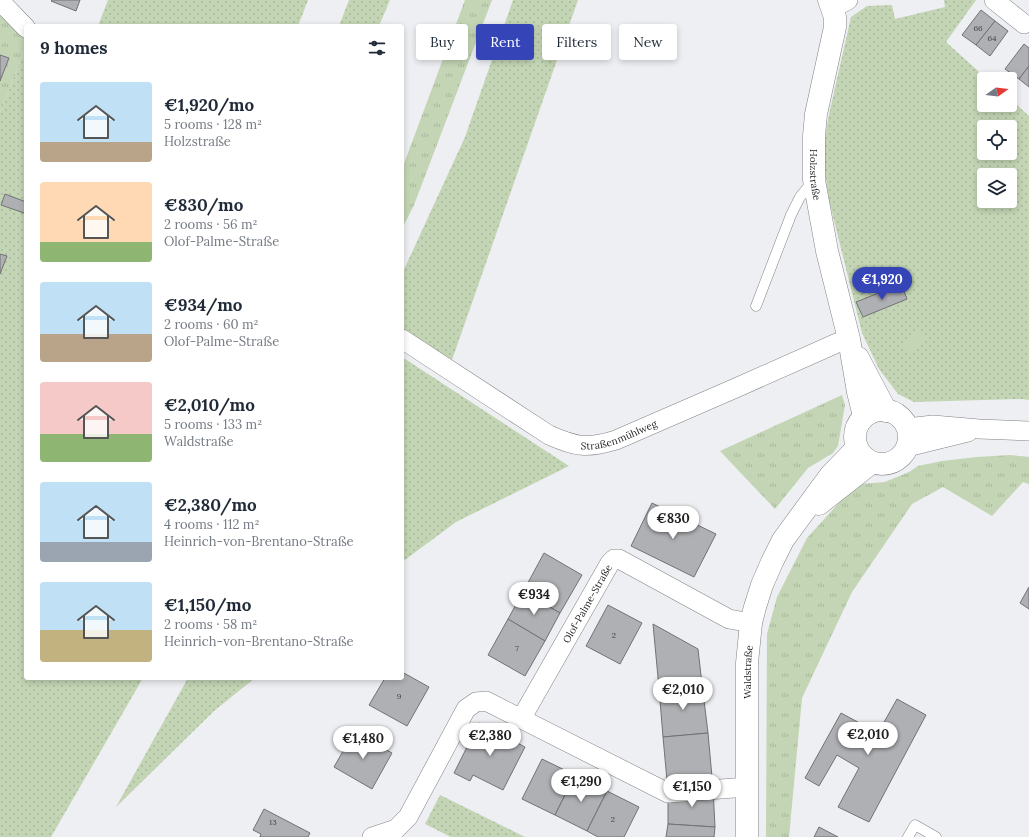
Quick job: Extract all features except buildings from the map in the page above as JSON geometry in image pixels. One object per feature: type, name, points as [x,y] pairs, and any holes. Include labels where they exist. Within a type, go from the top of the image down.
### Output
[{"type":"street","points":[[994,0],[1027,24]]},
{"type":"street","points":[[0,1],[24,26]]},
{"type":"street","name":"Holzstraße","points":[[837,3],[835,27],[816,114],[814,136],[814,180],[827,250],[849,339],[858,392],[864,416]]},
{"type":"street","name":"Holzstraße","points":[[849,339],[886,410]]},
{"type":"street","name":"Straßenmühlweg","points":[[404,340],[549,435],[565,442],[580,446],[598,445],[616,440],[849,339]]},
{"type":"street","points":[[878,410],[886,410],[899,416],[907,437],[900,457],[890,464],[878,464],[864,455],[854,440],[855,431],[858,423],[864,416],[878,410]]},
{"type":"street","points":[[907,437],[979,429],[1029,431]]},
{"type":"street","name":"Waldstraße","points":[[747,837],[747,663],[751,623],[762,585],[783,540],[830,476],[864,455]]},
{"type":"street","name":"Olof-Palme-Straße","points":[[521,719],[610,563],[614,559],[619,559],[729,619],[751,623]]},
{"type":"street","points":[[372,837],[403,833],[408,817],[466,709],[476,702],[486,701],[668,793],[747,787]]},
{"type":"lane","points":[[756,306],[791,215],[800,197],[814,180]]},
{"type":"lane","points":[[908,837],[915,825],[936,837]]},
{"type":"green space","points":[[108,0],[308,0],[299,24],[99,24]]},
{"type":"green space","points":[[349,0],[390,0],[380,24],[340,24]]},
{"type":"green space","points":[[465,0],[492,0],[483,24],[476,24],[476,42],[414,205],[404,225],[404,164],[443,60],[468,60],[468,24],[456,24]]},
{"type":"green space","points":[[513,0],[578,0],[570,24],[542,24],[542,60],[557,60],[452,360],[404,329],[404,270],[465,137],[492,60],[534,60],[534,24],[505,24]]},
{"type":"green space","points":[[944,0],[976,0],[946,42],[979,72],[977,72],[977,112],[1017,112],[1017,105],[1029,116],[1029,400],[914,402],[898,394],[879,369],[862,333],[828,196],[823,154],[828,119],[851,17],[867,6],[892,5],[895,19],[945,7]]},
{"type":"green space","points":[[0,13],[24,37],[24,52],[0,113]]},
{"type":"green space","points":[[24,52],[24,680],[142,680],[51,837],[0,837],[0,113]]},
{"type":"green space","points":[[917,331],[925,340],[909,354],[901,345]]},
{"type":"green space","points":[[404,358],[569,466],[456,522],[404,561]]},
{"type":"green space","points":[[842,395],[845,405],[838,446],[833,453],[808,468],[775,509],[720,451]]},
{"type":"green space","points":[[1010,455],[1029,457],[1029,484],[1023,482],[992,516],[943,487],[912,504],[852,592],[802,698],[789,837],[766,837],[767,634],[777,597],[807,538],[848,493],[861,484],[885,482],[909,472],[918,466],[942,461]]},
{"type":"green space","points":[[187,680],[253,680],[214,711],[116,807]]},
{"type":"green space","points":[[440,795],[525,837],[451,837],[425,824]]}]
